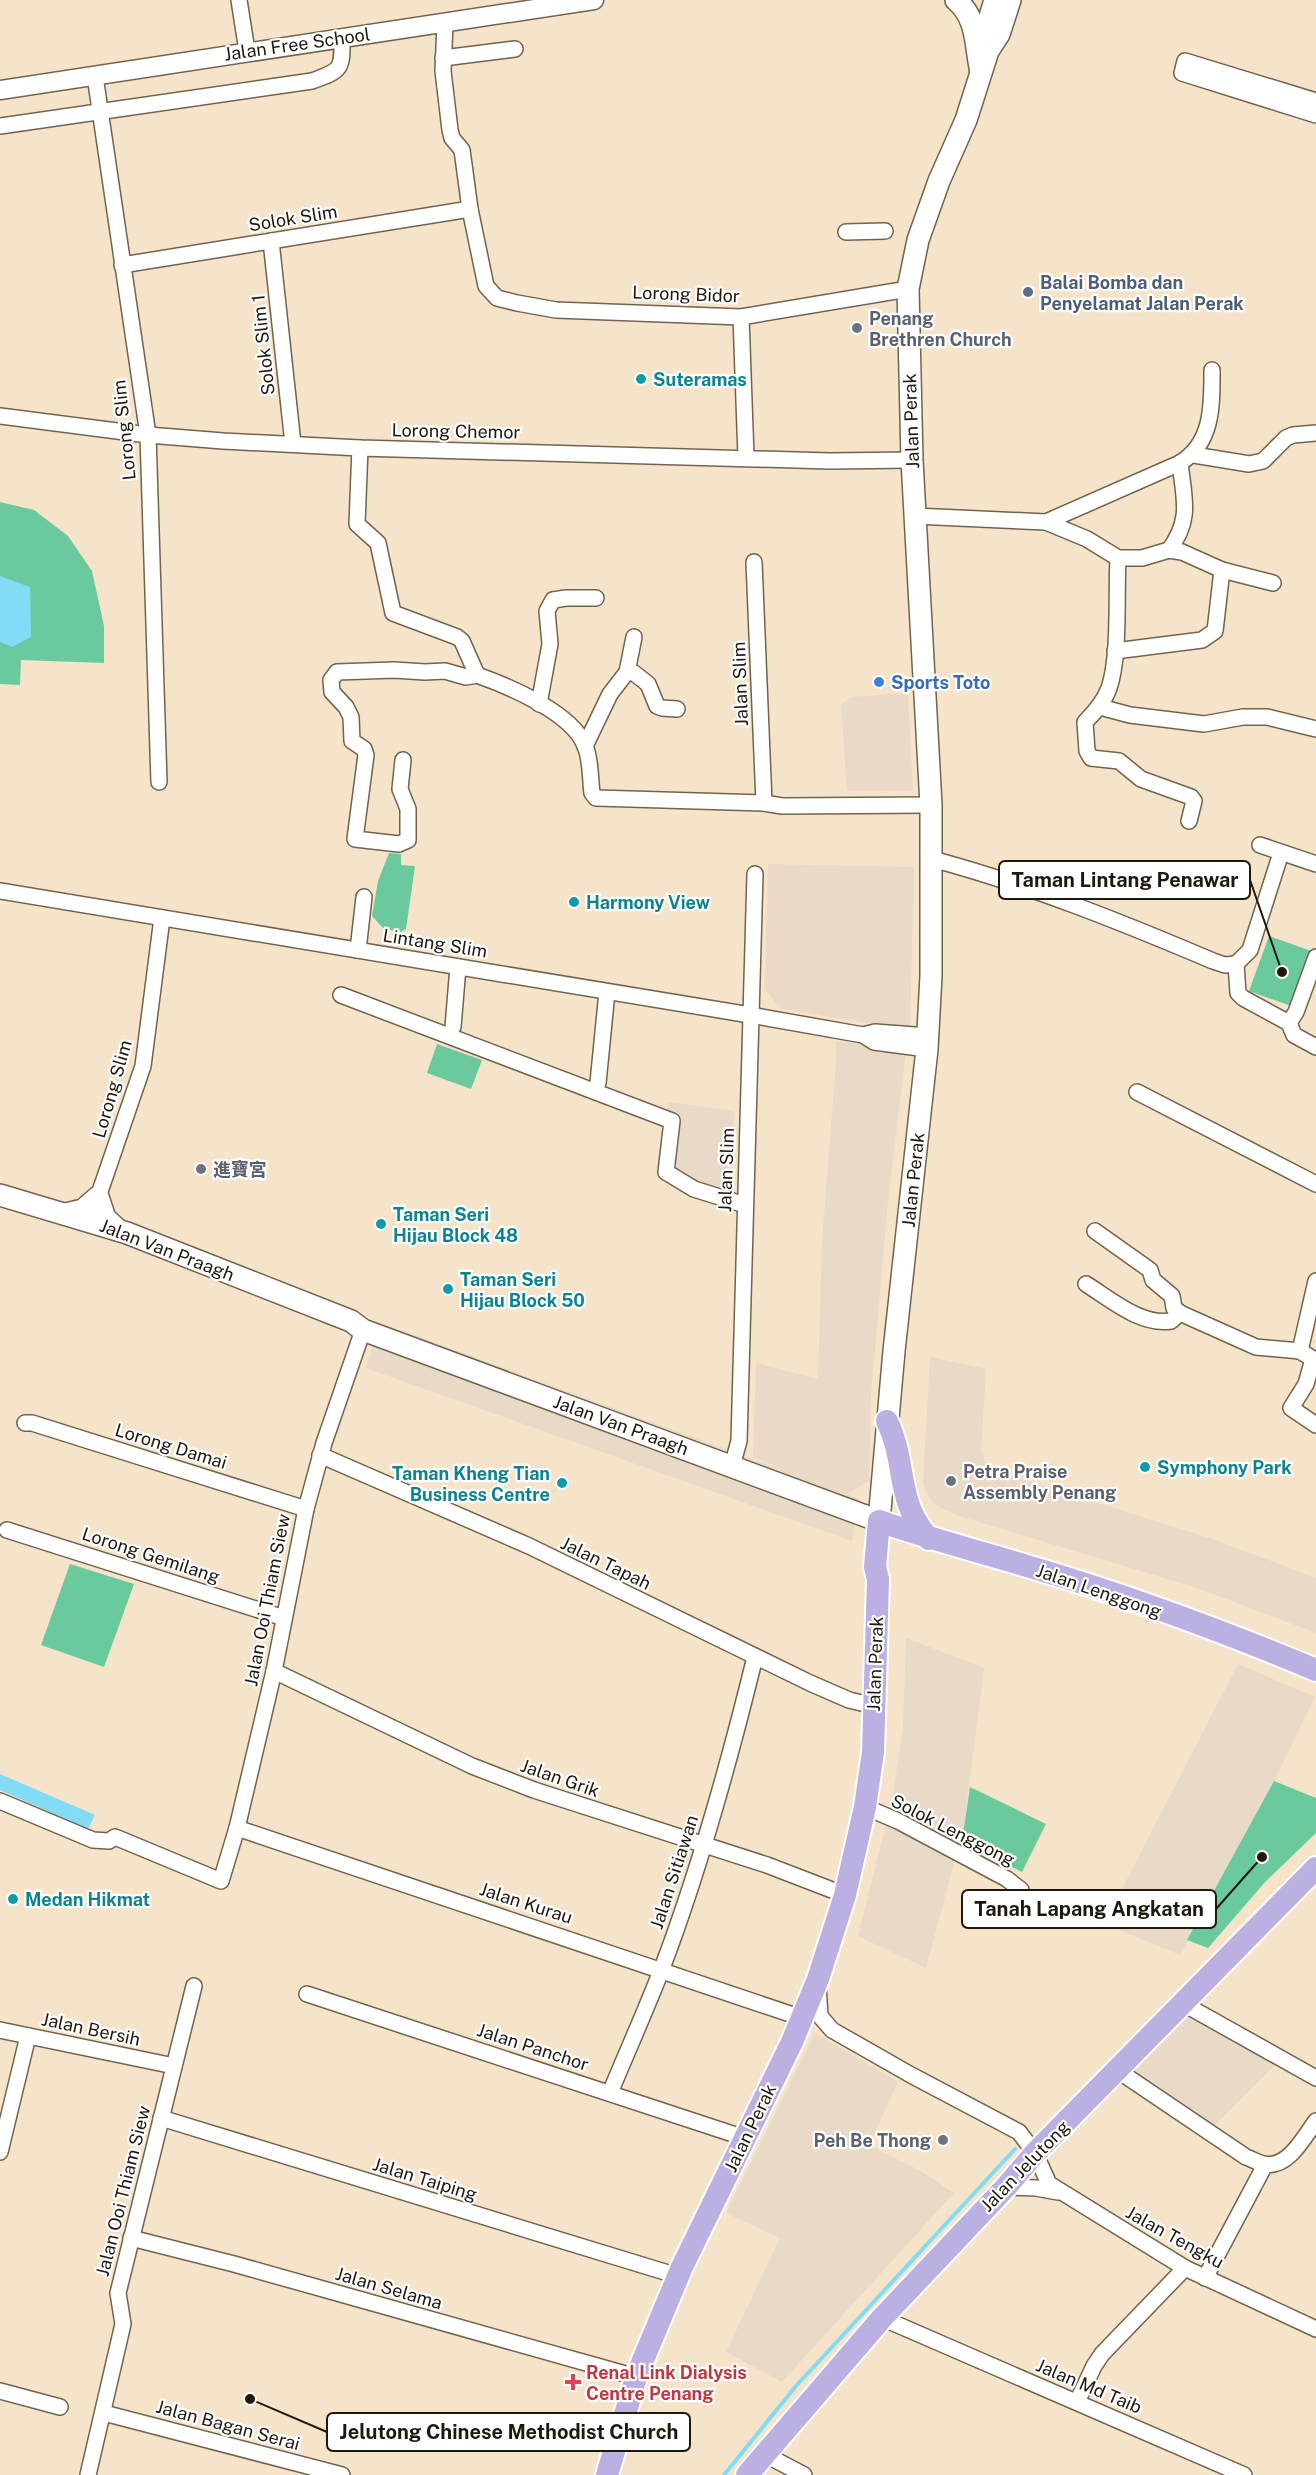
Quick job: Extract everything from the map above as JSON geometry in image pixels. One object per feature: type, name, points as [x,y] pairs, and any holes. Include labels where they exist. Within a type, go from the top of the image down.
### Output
[{"type":"main road","points":[[956,0],[965,8],[974,26],[981,75]]},
{"type":"main road","name":"Jalan Perak","points":[[607,2475],[636,2377],[678,2276],[802,2018],[818,1979],[845,1895],[866,1807],[873,1752],[878,1579],[875,1567],[885,1523],[887,1421],[928,1043],[931,804],[912,460],[908,289],[918,240],[943,169],[966,120],[981,75],[988,51],[986,30],[1004,1]]},
{"type":"main road","name":"Jalan Van Praagh","points":[[0,1195],[66,1214],[89,1226],[348,1332],[363,1330]]},
{"type":"main road","points":[[66,1214],[83,1210],[98,1197],[105,1218],[118,1230]]},
{"type":"main road","name":"Jalan Van Praagh","points":[[0,1206],[89,1226],[118,1230],[351,1321],[363,1330],[885,1523]]},
{"type":"main road","points":[[887,1421],[896,1439],[907,1503],[916,1523],[929,1539]]},
{"type":"main road","name":"Jalan Lenggong","points":[[885,1523],[929,1539],[1118,1595],[1316,1670]]},
{"type":"main road","points":[[1263,1920],[1264,1909],[1316,1859]]},
{"type":"main road","name":"Jalan Jelutong","points":[[747,2475],[888,2311],[1006,2187],[1035,2153],[1316,1868]]},
{"type":"street","points":[[239,0],[247,51]]},
{"type":"street","name":"Jalan Free School","points":[[0,90],[594,0]]},
{"type":"street","points":[[445,24],[443,58],[450,130],[452,138],[462,150],[470,209]]},
{"type":"street","points":[[0,126],[312,81],[335,73],[339,67],[342,37]]},
{"type":"street","points":[[443,58],[515,49]]},
{"type":"street","points":[[1316,101],[1185,61],[1182,73],[1316,115]]},
{"type":"street","name":"Lorong Slim","points":[[95,76],[148,435],[159,782]]},
{"type":"street","name":"Solok Slim","points":[[122,265],[470,209]]},
{"type":"street","name":"Lorong Bidor","points":[[470,209],[486,286],[497,297],[556,310],[741,317],[908,289]]},
{"type":"street","points":[[846,232],[885,231]]},
{"type":"street","name":"Solok Slim 1","points":[[271,241],[293,444]]},
{"type":"street","points":[[741,317],[746,457]]},
{"type":"street","points":[[1046,522],[1194,455],[1206,430],[1212,407],[1212,370]]},
{"type":"street","name":"Lorong Chemor","points":[[0,416],[148,435],[360,448],[830,461],[912,460]]},
{"type":"street","points":[[1194,455],[1248,464],[1263,461],[1286,438],[1293,435],[1316,433]]},
{"type":"street","points":[[360,448],[357,524],[378,543],[393,613],[457,637],[462,641],[477,675]]},
{"type":"street","points":[[1169,550],[1184,525],[1185,508],[1180,463]]},
{"type":"street","points":[[915,516],[1046,522],[1086,539],[1118,558],[1142,558],[1169,550],[1182,552],[1222,570],[1273,583]]},
{"type":"street","points":[[1118,558],[1114,651],[1109,688],[1100,707],[1085,722],[1088,755],[1119,761],[1141,779],[1191,797],[1194,801],[1189,821]]},
{"type":"street","name":"Jalan Slim","points":[[754,562],[764,803]]},
{"type":"street","points":[[1114,651],[1202,640],[1215,631],[1222,570]]},
{"type":"street","points":[[539,704],[550,644],[547,611],[553,600],[596,598]]},
{"type":"street","points":[[585,746],[610,694],[627,672],[634,637]]},
{"type":"street","points":[[403,760],[400,789],[408,809],[408,840],[399,844],[355,839],[366,755],[364,749],[352,741],[351,717],[346,706],[332,692],[331,680],[337,672],[445,671],[466,676],[477,675],[539,704],[567,723],[585,746],[592,793],[596,798],[764,803],[782,806],[931,804]]},
{"type":"street","points":[[627,672],[634,673],[648,684],[657,706],[676,709]]},
{"type":"street","points":[[1100,707],[1130,715],[1204,724],[1243,717],[1267,717],[1316,729]]},
{"type":"street","points":[[1260,845],[1316,864]]},
{"type":"street","points":[[932,859],[969,869],[1068,903],[1225,965],[1236,964],[1250,950],[1281,853]]},
{"type":"street","name":"Jalan Slim","points":[[732,1466],[739,1441],[755,874]]},
{"type":"street","name":"Lintang Slim","points":[[0,891],[750,1015],[863,1035],[874,1042],[928,1043]]},
{"type":"street","points":[[358,950],[364,897]]},
{"type":"street","name":"Lorong Slim","points":[[89,1226],[143,1066],[162,918]]},
{"type":"street","points":[[1288,1023],[1296,1012],[1316,957]]},
{"type":"street","points":[[1236,964],[1238,993],[1288,1023],[1294,1035],[1316,1047]]},
{"type":"street","points":[[453,1027],[458,967]]},
{"type":"street","points":[[598,1083],[607,992]]},
{"type":"street","points":[[341,995],[672,1121],[666,1173],[694,1188],[745,1205]]},
{"type":"street","points":[[1137,1092],[1316,1184]]},
{"type":"street","points":[[1095,1230],[1150,1270],[1153,1280],[1172,1296],[1174,1308],[1180,1313],[1256,1347],[1300,1351],[1312,1359],[1306,1384],[1291,1408],[1316,1425]]},
{"type":"street","points":[[1300,1351],[1316,1281]]},
{"type":"street","points":[[1086,1284],[1127,1310],[1157,1322],[1171,1322],[1180,1313]]},
{"type":"street","name":"Jalan Ooi Thiam Siew","points":[[0,1801],[93,1840],[109,1841],[115,1837],[221,1881],[237,1828],[274,1671],[306,1509],[320,1455],[363,1330]]},
{"type":"street","name":"Lorong Damai","points":[[25,1423],[44,1426],[306,1509]]},
{"type":"street","name":"Jalan Tapah","points":[[320,1455],[529,1546],[755,1657],[849,1700],[874,1706]]},
{"type":"street","name":"Lorong Gemilang","points":[[7,1530],[284,1618]]},
{"type":"street","name":"Jalan Sitiawan","points":[[610,2093],[661,1969],[704,1845],[727,1769],[755,1657]]},
{"type":"street","name":"Jalan Grik","points":[[274,1671],[472,1766],[534,1790],[767,1865],[845,1895]]},
{"type":"street","name":"Solok Lenggong","points":[[866,1807],[898,1821],[1007,1879],[1021,1890]]},
{"type":"street","name":"Jalan Kurau","points":[[237,1828],[802,2018]]},
{"type":"street","name":"Jalan Tengku","points":[[818,1979],[820,2016],[832,2030],[1019,2132],[1035,2153],[1049,2184],[1185,2268],[1316,2330]]},
{"type":"street","name":"Jalan Ooi Thiam Siew","points":[[88,2475],[123,2324],[118,2293],[194,1986]]},
{"type":"street","name":"Jalan Panchor","points":[[307,1994],[745,2138]]},
{"type":"street","points":[[1182,2003],[1316,2078]]},
{"type":"street","name":"Jalan Bersih","points":[[0,2030],[174,2066]]},
{"type":"street","points":[[0,2152],[28,2036]]},
{"type":"street","points":[[1117,2070],[1246,2157],[1266,2165],[1288,2158],[1316,2121]]},
{"type":"street","name":"Jalan Taiping","points":[[161,2118],[678,2276]]},
{"type":"street","points":[[1205,2277],[1266,2165]]},
{"type":"street","points":[[1006,2187],[1036,2188],[1067,2195]]},
{"type":"street","name":"Jalan Selama","points":[[131,2238],[636,2377]]},
{"type":"street","points":[[1077,2402],[1098,2360],[1185,2268]]},
{"type":"street","name":"Jalan Md Taib","points":[[888,2311],[917,2334],[1244,2475]]},
{"type":"street","points":[[0,2391],[60,2407]]},
{"type":"street","name":"Jalan Bagan Serai","points":[[104,2412],[342,2475]]},
{"type":"street","points":[[764,2454],[804,2475]]},
{"type":"shaded area","points":[[908,693],[913,791],[847,791],[841,705],[851,697]]},
{"type":"shaded area","points":[[768,864],[914,867],[910,1030],[781,1009],[765,989]]},
{"type":"shaded area","points":[[836,1041],[906,1050],[888,1201],[871,1395],[869,1481],[847,1494],[859,1499],[852,1541],[366,1368],[381,1323],[796,1475],[753,1457],[756,1363],[818,1379],[822,1241]]},
{"type":"shaded area","points":[[668,1102],[734,1111],[730,1210],[659,1176]]},
{"type":"shaded area","points":[[930,1357],[986,1369],[981,1450],[986,1466],[992,1470],[1213,1539],[1316,1578],[1316,1633],[1197,1588],[956,1515],[934,1504],[923,1482]]},
{"type":"shaded area","points":[[906,1638],[984,1668],[962,1841],[926,1968],[858,1936],[892,1800],[903,1728]]},
{"type":"shaded area","points":[[1238,1664],[1315,1697],[1274,1781],[1180,1955],[1119,1930],[1096,1914],[1110,1912]]},
{"type":"shaded area","points":[[1198,2005],[1286,2054],[1204,2136],[1120,2083]]},
{"type":"shaded area","points":[[815,2033],[898,2082],[869,2145],[921,2171],[954,2193],[782,2382],[726,2352],[780,2238],[726,2213]]},
{"type":"green space","points":[[0,502],[34,510],[68,536],[92,571],[104,626],[104,663],[21,660],[20,685],[0,684]]},
{"type":"green space","points":[[389,853],[401,854],[401,865],[415,866],[406,929],[401,932],[384,929],[372,916],[378,881]]},
{"type":"green space","points":[[1269,936],[1314,952],[1294,1007],[1249,991]]},
{"type":"green space","points":[[437,1044],[482,1060],[471,1089],[427,1073]]},
{"type":"green space","points":[[70,1564],[134,1584],[104,1667],[41,1645]]},
{"type":"green space","points":[[1274,1781],[1316,1798],[1316,1833],[1266,1881],[1208,1948],[1187,1940]]},
{"type":"green space","points":[[970,1787],[1046,1824],[1022,1872],[962,1841]]},
{"type":"water","points":[[0,576],[30,587],[31,637],[12,647],[0,642]]},
{"type":"water","points":[[0,1774],[95,1815],[88,1829],[0,1790]]},
{"type":"waterway","points":[[724,2475],[796,2386],[1015,2149]]},
{"type":"place","name":"Balai Bomba dan Penyelamat Jalan Perak","points":[[1028,292]]},
{"type":"place","name":"Penang Brethren Church","points":[[857,328]]},
{"type":"place","name":"Suteramas","points":[[641,379]]},
{"type":"place","name":"Sports Toto","points":[[879,682]]},
{"type":"place","name":"Harmony View","points":[[574,902]]},
{"type":"place","name":"Taman Lintang Penawar","points":[[1282,972]]},
{"type":"place","name":"進寶宮","points":[[201,1169]]},
{"type":"place","name":"Taman Seri Hijau Block 48","points":[[381,1224]]},
{"type":"place","name":"Taman Seri Hijau Block 50","points":[[448,1289]]},
{"type":"place","name":"Symphony Park","points":[[1145,1467]]},
{"type":"place","name":"Petra Praise Assembly Penang","points":[[951,1481]]},
{"type":"place","name":"Taman Kheng Tian Business Centre","points":[[562,1483]]},
{"type":"place","name":"Tanah Lapang Angkatan","points":[[1262,1857]]},
{"type":"place","name":"Medan Hikmat","points":[[13,1899]]},
{"type":"place","name":"Peh Be Thong","points":[[943,2140]]},
{"type":"place","name":"Renal Link Dialysis Centre Penang","points":[[573,2382]]},
{"type":"place","name":"Jelutong Chinese Methodist Church","points":[[250,2399]]}]
